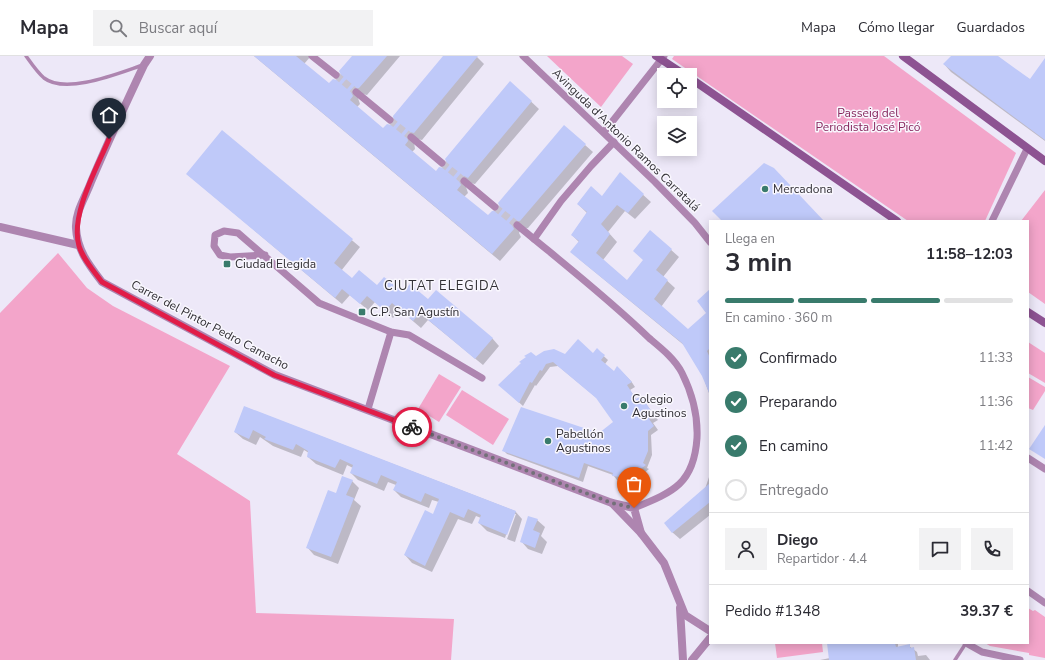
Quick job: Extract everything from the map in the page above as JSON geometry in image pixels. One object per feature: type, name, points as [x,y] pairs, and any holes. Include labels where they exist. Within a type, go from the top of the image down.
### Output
[{"type":"main road","points":[[661,57],[676,68]]},
{"type":"main road","points":[[907,57],[1027,149],[1045,161]]},
{"type":"main road","points":[[697,83],[896,220]]},
{"type":"main road","points":[[1029,313],[1045,323]]},
{"type":"street","points":[[0,227],[78,245],[76,226],[79,212],[109,139],[144,65],[150,56]]},
{"type":"street","points":[[312,56],[336,75]]},
{"type":"street","name":"Avinguda d'Antonio Ramos Carratalá","points":[[523,56],[604,132],[695,223],[709,241]]},
{"type":"street","points":[[604,132],[661,57]]},
{"type":"street","points":[[356,92],[390,120]]},
{"type":"street","points":[[411,137],[442,163]]},
{"type":"street","points":[[534,239],[572,187],[614,142]]},
{"type":"street","points":[[992,220],[1027,149]]},
{"type":"street","points":[[464,182],[495,207]]},
{"type":"street","points":[[517,225],[634,324],[670,357],[682,373],[693,401],[698,427],[696,457],[683,482],[663,496],[634,508],[641,533]]},
{"type":"street","points":[[265,255],[230,257],[220,255],[214,246],[215,235],[224,231],[238,233],[265,255],[284,274],[319,303],[391,332],[409,336],[482,378]]},
{"type":"street","name":"Carrer del Pintor Pedro Camacho","points":[[78,245],[92,270],[102,282],[274,375],[612,503],[634,508]]},
{"type":"street","points":[[368,410],[391,332]]},
{"type":"street","points":[[1029,459],[1045,469]]},
{"type":"street","points":[[612,503],[641,533],[664,562],[685,615],[709,630]]},
{"type":"street","points":[[1029,592],[1045,603]]},
{"type":"street","points":[[679,603],[683,660]]},
{"type":"street","points":[[692,660],[709,639]]},
{"type":"street","points":[[968,644],[982,652],[1020,660]]},
{"type":"lane","points":[[26,56],[44,78],[66,85],[101,80],[144,65]]},
{"type":"lane","points":[[955,660],[965,644]]},
{"type":"green space","points":[[547,56],[622,56],[633,64],[601,107]]},
{"type":"green space","name":"Passeig del Periodista José Picó","points":[[674,56],[884,56],[1016,153],[985,220],[907,220],[697,76],[697,68],[685,68],[672,59]]},
{"type":"green space","points":[[1045,190],[1045,304],[1029,293],[1029,220],[1022,220]]},
{"type":"green space","points":[[58,253],[87,288],[113,306],[230,366],[177,454],[250,501],[256,613],[454,619],[451,660],[0,660],[0,313]]},
{"type":"green space","points":[[1029,343],[1045,353],[1045,383],[1029,374]]},
{"type":"green space","points":[[439,374],[461,387],[439,422],[418,409]]},
{"type":"green space","points":[[1029,378],[1045,387],[1045,391],[1033,410],[1029,408]]},
{"type":"green space","points":[[462,390],[509,419],[493,445],[446,415]]},
{"type":"green space","points":[[1029,609],[1033,611],[1035,610],[1045,617],[1045,658],[1029,655],[1029,653],[990,646],[987,644],[1029,644]]},
{"type":"green space","points":[[775,644],[822,644],[823,652],[777,658]]},
{"type":"building","points":[[254,56],[296,56],[329,83],[333,79],[336,80],[340,78],[341,75],[339,71],[352,56],[387,56],[359,88],[352,89],[351,92],[353,96],[350,100],[383,128],[387,124],[391,125],[394,123],[393,116],[443,56],[478,56],[414,133],[410,132],[407,134],[408,141],[405,145],[436,171],[439,167],[444,168],[447,163],[445,159],[510,81],[532,101],[468,178],[464,176],[460,178],[459,181],[461,185],[457,190],[488,215],[492,211],[499,210],[500,207],[498,203],[564,125],[586,144],[520,221],[513,222],[512,225],[514,229],[492,254]]},
{"type":"building","points":[[951,56],[998,56],[1030,79],[1045,58],[1045,140],[943,64]]},
{"type":"building","points":[[222,130],[353,239],[334,263],[352,278],[359,270],[377,285],[384,277],[403,292],[410,284],[428,299],[436,290],[493,338],[475,359],[420,313],[413,321],[392,303],[385,311],[367,296],[360,304],[342,289],[335,298],[186,174]]},
{"type":"building","name":"Mercadona","points":[[764,163],[774,168],[823,220],[721,220],[712,211]]},
{"type":"building","points":[[620,172],[644,194],[628,213],[617,205],[601,224],[610,234],[596,253],[627,280],[643,260],[633,251],[650,230],[672,249],[656,270],[668,280],[654,299],[688,329],[706,313],[697,301],[709,290],[709,349],[707,351],[709,356],[709,393],[702,376],[682,343],[570,252],[579,241],[571,235],[587,212],[577,204],[591,186],[602,196]]},
{"type":"building","name":"Colegio Agustinos","points":[[578,339],[593,353],[597,348],[605,355],[601,360],[614,371],[617,366],[620,369],[632,382],[627,385],[636,399],[641,396],[654,415],[649,419],[654,426],[648,431],[648,451],[643,463],[646,465],[632,475],[621,477],[612,476],[613,473],[584,463],[579,478],[502,451],[521,407],[599,433],[613,422],[596,398],[553,362],[546,364],[542,371],[540,370],[532,383],[530,382],[519,403],[498,385],[521,363],[519,362],[526,357],[524,356],[531,352],[536,356],[544,351],[554,349],[565,354]]},
{"type":"building","points":[[244,406],[516,511],[507,535],[478,523],[481,515],[468,509],[464,518],[450,512],[425,566],[404,555],[425,510],[433,514],[439,499],[425,493],[421,502],[393,490],[397,482],[381,475],[377,484],[350,473],[353,465],[340,459],[335,468],[307,457],[308,451],[296,444],[293,450],[264,439],[266,437],[253,430],[249,439],[234,432]]},
{"type":"building","points":[[1045,425],[1045,459],[1029,449]]},
{"type":"building","points":[[342,476],[353,480],[346,495],[354,498],[331,557],[306,548],[328,490],[336,493]]},
{"type":"building","points":[[709,484],[709,503],[672,533],[664,523]]},
{"type":"building","points":[[528,516],[538,519],[533,530],[540,533],[535,548],[520,542]]},
{"type":"building","points":[[827,644],[895,644],[896,647],[910,644],[910,648],[914,647],[916,660],[829,660]]},
{"type":"tunnel","points":[[336,75],[356,92]]},
{"type":"tunnel","points":[[390,120],[411,137]]},
{"type":"tunnel","points":[[442,163],[464,181]]},
{"type":"tunnel","points":[[495,207],[517,225]]},
{"type":"way so far","points":[[412,427],[612,503],[634,508]]},
{"type":"place","name":"Mercadona","points":[[765,189]]},
{"type":"place","name":"Ciudad Elegida","points":[[227,264]]},
{"type":"place","name":"C.P. San Agustín","points":[[362,312]]},
{"type":"place","name":"Colegio Agustinos","points":[[624,406]]},
{"type":"place","name":"Pabellón Agustinos","points":[[548,441]]},
{"type":"district","name":"CIUTAT ELEGIDA","points":[[442,286]]},
{"type":"route","points":[[109,139],[79,212],[76,226],[78,245],[83,256],[102,282],[179,324],[210,339],[274,375],[412,427]]}]
